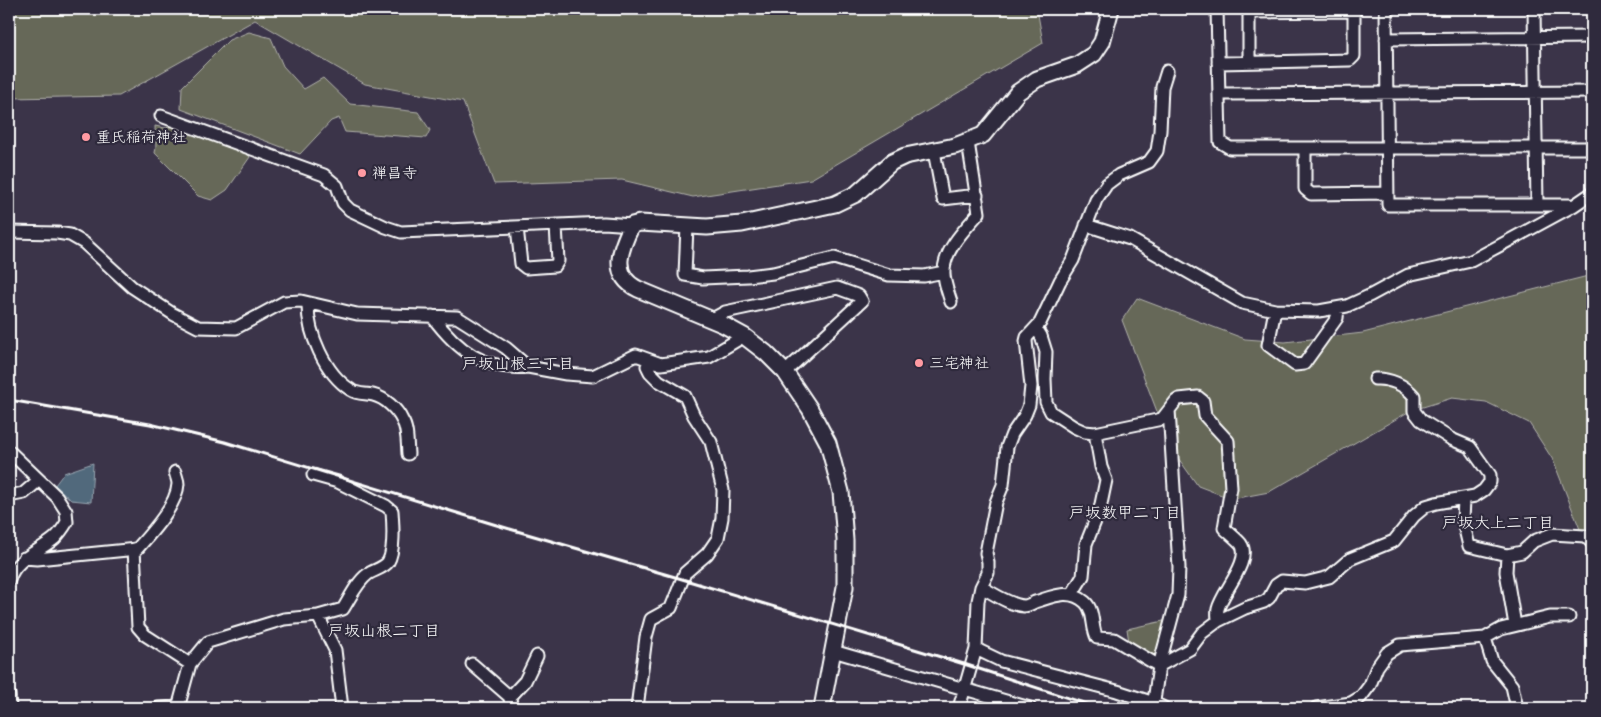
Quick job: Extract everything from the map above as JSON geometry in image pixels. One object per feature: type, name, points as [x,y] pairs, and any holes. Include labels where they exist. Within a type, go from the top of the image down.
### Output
[{"type":"street","points":[[161,116],[324,175],[337,186],[342,203],[350,210],[401,232],[604,223],[707,227],[742,224],[835,204],[856,194],[892,162],[905,156],[956,146],[983,135],[1018,92],[1037,80],[1078,65],[1094,54],[1102,42],[1111,9]]},
{"type":"street","points":[[1217,9],[1220,142],[1230,148],[1592,148]]},
{"type":"street","points":[[1386,9],[1388,205],[1573,206]]},
{"type":"street","points":[[1534,9],[1537,205]]},
{"type":"street","points":[[1218,63],[1350,60],[1354,56],[1354,10],[1249,10],[1249,62]]},
{"type":"street","points":[[1386,39],[1592,37]]},
{"type":"street","points":[[959,708],[976,649],[978,601],[981,587],[988,573],[986,553],[996,502],[1003,485],[1007,447],[1012,434],[1029,406],[1031,386],[1027,337],[1036,328],[1048,309],[1060,281],[1074,260],[1096,200],[1107,184],[1119,175],[1149,162],[1157,150],[1162,87],[1167,71]]},
{"type":"street","points":[[1219,94],[1592,92]]},
{"type":"street","points":[[951,302],[944,272],[946,258],[964,230],[979,214],[968,142]]},
{"type":"street","points":[[1305,148],[1305,189],[1311,194],[1388,193]]},
{"type":"street","points":[[934,151],[943,200],[977,195]]},
{"type":"street","points":[[1086,225],[1130,240],[1242,303],[1275,310],[1320,311],[1347,306],[1408,275],[1471,261],[1573,206],[1592,193]]},
{"type":"street","points":[[517,227],[521,264],[526,268],[555,266],[558,261],[556,225]]},
{"type":"street","points":[[632,225],[619,256],[625,280],[638,289],[712,319],[744,336],[766,353],[785,372],[810,409],[828,443],[841,492],[845,540],[845,588],[822,708]]},
{"type":"street","points":[[688,226],[685,275],[703,278],[748,276],[773,273],[834,258],[889,275],[924,276],[944,272]]},
{"type":"street","points":[[9,232],[70,235],[84,243],[132,287],[173,314],[198,327],[236,328],[284,302],[301,301],[357,314],[457,317],[506,348],[528,367]]},
{"type":"street","points":[[712,319],[725,312],[837,288],[859,296],[862,301],[785,372]]},
{"type":"street","points":[[308,303],[308,314],[319,351],[328,368],[349,389],[359,394],[373,395],[393,408],[406,428],[408,454]]},
{"type":"street","points":[[1275,310],[1268,345],[1295,365],[1304,364],[1338,318],[1338,308]]},
{"type":"street","points":[[432,316],[443,331],[467,354],[487,363],[513,368],[528,367],[566,374],[593,376],[636,355],[661,364],[709,357],[744,336]]},
{"type":"street","points":[[1036,328],[1041,336],[1046,352],[1044,380],[1046,402],[1051,412],[1074,427],[1086,432],[1095,433],[1162,418],[1179,399],[1198,397],[1203,401],[1205,416],[1228,441],[1231,488],[1224,528],[1241,543],[1244,555],[1217,610],[1218,621]]},
{"type":"street","points":[[637,708],[645,646],[651,619],[671,608],[685,573],[706,554],[718,538],[722,518],[723,490],[711,442],[694,416],[686,396],[659,381],[647,366],[649,360]]},
{"type":"street","points":[[1159,666],[1190,649],[1202,634],[1218,621],[1245,608],[1264,602],[1269,598],[1276,585],[1282,581],[1306,582],[1329,576],[1350,559],[1394,541],[1405,526],[1426,506],[1475,496],[1484,490],[1490,482],[1490,475],[1470,447],[1451,439],[1421,420],[1414,411],[1414,396],[1410,392],[1386,378],[1375,379]]},
{"type":"street","points":[[1153,706],[1159,666],[1178,595],[1179,567],[1170,410]]},
{"type":"street","points":[[1072,594],[1082,576],[1086,544],[1100,509],[1106,480],[1101,467],[1095,433]]},
{"type":"street","points":[[9,451],[56,497],[66,512],[68,522],[56,537],[24,558],[11,572],[9,580]]},
{"type":"street","points":[[24,558],[37,559],[137,549],[162,520],[175,495],[178,484],[175,472]]},
{"type":"street","points":[[158,708],[178,708],[190,664],[208,642],[284,618],[318,616],[343,609],[367,575],[386,565],[392,552],[392,511],[386,506],[338,482],[313,475]]},
{"type":"street","points":[[9,496],[24,493],[39,480]]},
{"type":"street","points":[[1464,499],[1463,521],[1469,546],[1507,555],[1522,552],[1534,542],[1552,534],[1585,536],[1592,543]]},
{"type":"street","points":[[134,550],[138,627],[145,634],[190,664]]},
{"type":"street","points":[[1507,555],[1506,572],[1515,625]]},
{"type":"street","points":[[981,587],[1010,602],[1024,606],[1057,595],[1072,594],[1086,603],[1092,615],[1093,631],[1097,638],[1114,639],[1159,666]]},
{"type":"street","points":[[318,616],[335,650],[342,708]]},
{"type":"street","points":[[1316,708],[1350,703],[1361,697],[1370,686],[1377,667],[1387,653],[1400,645],[1485,638],[1501,628],[1550,617],[1569,617]]},
{"type":"street","points":[[1485,638],[1492,661],[1512,686],[1517,708]]},
{"type":"street","points":[[976,649],[1000,661],[1108,688],[1153,706],[1164,708]]},
{"type":"street","points":[[833,651],[1030,708]]},
{"type":"street","points":[[472,664],[511,703],[525,681],[537,656]]},
{"type":"street","points":[[9,695],[10,708]]},
{"type":"green space","points":[[9,9],[1037,9],[1043,43],[811,179],[693,197],[622,180],[494,184],[463,102],[365,84],[255,20],[119,96],[11,98],[9,101]]},
{"type":"green space","points":[[249,32],[271,38],[283,66],[304,89],[323,78],[350,104],[418,112],[430,130],[426,138],[345,132],[339,118],[331,121],[300,154],[181,109],[182,87],[229,40]]},
{"type":"green space","points":[[177,125],[243,150],[250,157],[227,190],[212,200],[198,196],[155,153],[155,126],[165,128]]},
{"type":"green space","points":[[1592,275],[1592,560],[1553,460],[1529,423],[1486,402],[1452,398],[1410,411],[1269,492],[1232,499],[1198,486],[1171,448],[1122,320],[1137,298],[1245,339],[1285,342],[1363,333]]},
{"type":"green space","points":[[1168,620],[1158,657],[1153,658],[1129,642],[1127,629]]},
{"type":"water","points":[[93,463],[91,502],[71,500],[55,485],[64,473]]},
{"type":"railway","points":[[9,400],[150,424],[225,442],[964,664],[1099,708]]},
{"type":"place","name":"重氏稲荷神社","points":[[86,137]]},
{"type":"place","name":"禅昌寺","points":[[362,173]]},
{"type":"place","name":"三宅神社","points":[[919,363]]},
{"type":"district","name":"戸坂山根三丁目","points":[[518,363]]},
{"type":"district","name":"戸坂数甲二丁目","points":[[1125,512]]},
{"type":"district","name":"戸坂大上二丁目","points":[[1498,522]]},
{"type":"district","name":"戸坂山根二丁目","points":[[384,630]]}]
